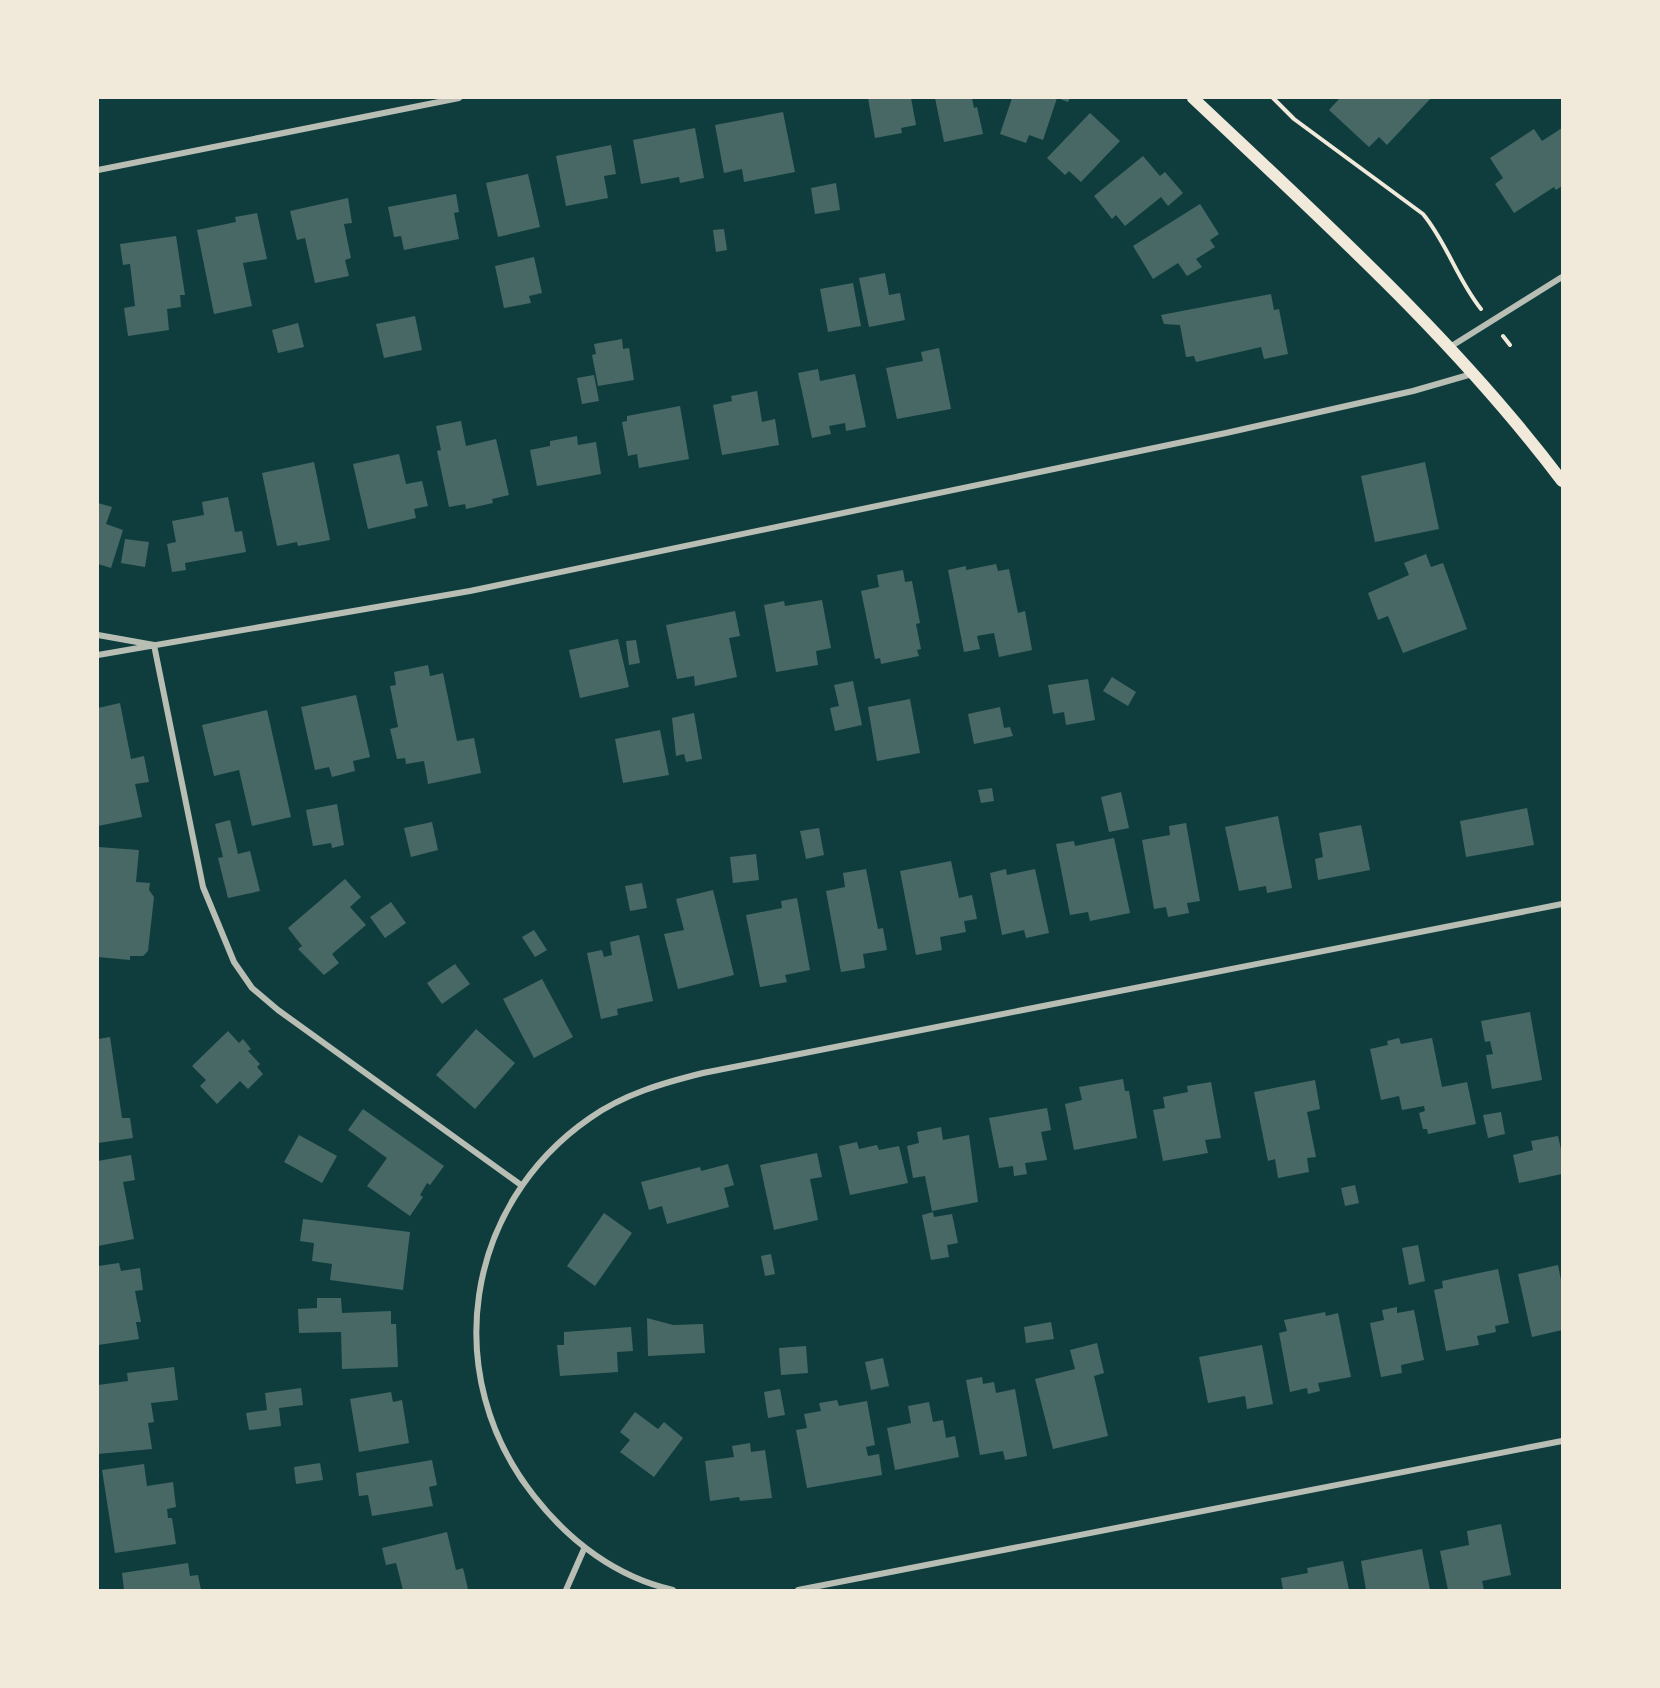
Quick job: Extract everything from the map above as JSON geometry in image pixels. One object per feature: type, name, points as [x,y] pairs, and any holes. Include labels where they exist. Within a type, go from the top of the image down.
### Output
[{"type":"main road","points":[[1192,98],[1382,276],[1474,374],[1563,481]]},
{"type":"street","points":[[98,171],[459,98]]},
{"type":"street","points":[[1450,347],[1563,277]]},
{"type":"street","points":[[98,655],[470,591],[1235,430],[1413,391],[1474,374]]},
{"type":"street","points":[[98,635],[154,645]]},
{"type":"street","points":[[154,645],[203,887],[234,962],[252,988],[278,1010],[521,1185]]},
{"type":"street","points":[[673,1590],[627,1574],[584,1549],[550,1517],[515,1470],[493,1429],[480,1380],[476,1329],[484,1270],[505,1214],[521,1185],[568,1134],[591,1117],[639,1091],[670,1081],[1563,904]]},
{"type":"street","points":[[798,1590],[1563,1441]]},
{"type":"street","points":[[566,1590],[584,1549]]},
{"type":"path","points":[[1273,98],[1294,119],[1423,214],[1436,229],[1462,284],[1475,300]]},
{"type":"building","points":[[868,98],[911,98],[916,125],[901,128],[902,133],[875,138]]},
{"type":"building","points":[[935,98],[972,98],[974,108],[977,107],[983,134],[944,142]]},
{"type":"building","points":[[1012,98],[1057,98],[1043,140],[1029,135],[1026,143],[1000,134]]},
{"type":"building","points":[[1057,98],[1070,98],[1068,102]]},
{"type":"building","points":[[1337,98],[1431,98],[1387,145],[1379,137],[1369,147],[1329,110],[1339,99]]},
{"type":"building","points":[[783,112],[795,172],[744,182],[742,169],[724,173],[715,125]]},
{"type":"building","points":[[1090,113],[1120,141],[1081,182],[1069,171],[1065,175],[1047,158]]},
{"type":"building","points":[[695,128],[704,178],[680,183],[679,177],[641,184],[633,140]]},
{"type":"building","points":[[1562,128],[1562,186],[1556,190],[1554,187],[1514,213],[1495,184],[1503,178],[1490,158],[1534,129],[1542,141]]},
{"type":"building","points":[[611,145],[616,174],[604,176],[608,198],[566,206],[556,156]]},
{"type":"building","points":[[1143,156],[1160,176],[1165,172],[1183,193],[1168,206],[1161,197],[1125,226],[1116,215],[1112,219],[1094,196]]},
{"type":"building","points":[[528,174],[540,227],[498,237],[486,183]]},
{"type":"building","points":[[836,183],[840,210],[815,214],[811,188]]},
{"type":"building","points":[[456,194],[459,212],[454,213],[459,239],[404,250],[401,236],[394,237],[388,207]]},
{"type":"building","points":[[348,198],[352,223],[344,224],[351,258],[345,260],[349,276],[315,283],[305,238],[297,240],[290,211]]},
{"type":"building","points":[[1200,204],[1219,234],[1210,240],[1215,247],[1196,259],[1202,267],[1187,276],[1178,263],[1153,279],[1133,246]]},
{"type":"building","points":[[257,213],[267,259],[243,263],[252,306],[214,314],[197,230],[236,222],[235,217]]},
{"type":"building","points":[[724,229],[727,250],[716,252],[713,230]]},
{"type":"building","points":[[176,236],[185,295],[180,295],[181,307],[167,309],[169,330],[128,336],[124,308],[135,306],[130,264],[123,265],[120,244]]},
{"type":"building","points":[[534,257],[542,293],[529,296],[531,303],[504,308],[495,266]]},
{"type":"building","points":[[885,273],[889,295],[900,293],[905,320],[869,327],[859,278]]},
{"type":"building","points":[[853,283],[861,326],[828,332],[820,289]]},
{"type":"building","points":[[1271,294],[1274,310],[1279,309],[1288,354],[1264,359],[1261,347],[1196,362],[1194,356],[1186,357],[1180,325],[1164,324],[1161,315]]},
{"type":"building","points":[[415,316],[422,350],[384,358],[376,324]]},
{"type":"building","points":[[298,323],[304,347],[278,353],[272,330]]},
{"type":"building","points":[[622,339],[623,349],[629,348],[634,380],[598,386],[592,355],[596,354],[594,344]]},
{"type":"building","points":[[939,348],[951,409],[897,419],[886,368],[923,361],[921,352]]},
{"type":"building","points":[[818,369],[820,381],[855,374],[866,427],[846,431],[845,423],[829,426],[831,434],[812,438],[798,373]]},
{"type":"building","points":[[594,375],[599,401],[582,404],[577,378]]},
{"type":"building","points":[[757,391],[762,422],[775,419],[779,445],[722,455],[713,405],[732,401],[731,396]]},
{"type":"building","points":[[680,406],[689,459],[639,468],[637,454],[628,456],[622,422],[627,421],[627,416]]},
{"type":"building","points":[[461,421],[466,446],[496,439],[509,495],[492,499],[493,503],[466,509],[465,504],[449,507],[437,451],[441,450],[436,426]]},
{"type":"building","points":[[577,436],[578,445],[596,442],[601,474],[537,486],[530,450],[550,446],[550,441]]},
{"type":"building","points":[[399,454],[406,484],[422,481],[428,506],[414,509],[416,518],[368,529],[353,464]]},
{"type":"building","points":[[314,462],[330,540],[298,546],[297,542],[277,546],[262,473]]},
{"type":"building","points":[[1425,462],[1439,529],[1375,542],[1361,476]]},
{"type":"building","points":[[228,497],[235,532],[242,531],[246,552],[185,563],[186,570],[172,572],[167,544],[176,542],[172,521],[204,515],[202,502]]},
{"type":"building","points":[[98,503],[112,507],[106,524],[123,530],[111,568],[98,564]]},
{"type":"building","points":[[125,539],[149,542],[145,567],[121,563]]},
{"type":"building","points":[[1426,554],[1431,567],[1443,563],[1467,629],[1403,653],[1388,616],[1378,620],[1368,593],[1409,575],[1404,563]]},
{"type":"building","points":[[996,564],[998,571],[1009,569],[1018,613],[1025,611],[1032,650],[999,657],[994,633],[977,636],[980,649],[964,652],[948,570],[966,566],[966,570]]},
{"type":"building","points":[[903,570],[905,582],[912,581],[920,623],[916,624],[921,649],[917,650],[919,656],[881,664],[880,658],[875,659],[861,591],[879,587],[877,575]]},
{"type":"building","points":[[822,600],[831,648],[816,651],[818,665],[776,672],[764,605],[784,601],[785,606]]},
{"type":"building","points":[[735,611],[740,636],[729,638],[737,677],[695,686],[694,676],[677,679],[666,625]]},
{"type":"building","points":[[618,639],[629,687],[580,698],[569,650]]},
{"type":"building","points":[[636,640],[640,663],[629,665],[626,641]]},
{"type":"building","points":[[428,665],[430,676],[443,673],[457,741],[474,738],[481,773],[428,784],[424,761],[406,764],[405,758],[397,759],[390,729],[398,727],[390,686],[396,685],[394,672]]},
{"type":"building","points":[[1112,677],[1136,692],[1128,706],[1103,691]]},
{"type":"building","points":[[1088,679],[1095,720],[1066,725],[1064,712],[1053,714],[1048,685]]},
{"type":"building","points":[[853,681],[862,725],[835,731],[830,708],[839,706],[834,685]]},
{"type":"building","points":[[356,695],[370,757],[353,761],[355,771],[332,777],[329,767],[315,770],[301,707]]},
{"type":"building","points":[[910,699],[920,753],[877,761],[868,707]]},
{"type":"building","points":[[120,703],[131,759],[144,756],[149,782],[135,784],[142,817],[98,826],[98,708]]},
{"type":"building","points":[[1000,707],[1004,728],[1010,727],[1013,736],[974,744],[968,714]]},
{"type":"building","points":[[267,710],[291,817],[252,826],[239,770],[214,776],[202,725]]},
{"type":"building","points":[[694,713],[702,759],[686,762],[684,754],[676,756],[672,718]]},
{"type":"building","points":[[660,730],[669,775],[623,783],[615,739]]},
{"type":"building","points":[[992,788],[994,801],[981,803],[978,790]]},
{"type":"building","points":[[1121,792],[1129,828],[1109,832],[1101,797]]},
{"type":"building","points":[[337,804],[344,845],[332,848],[331,843],[313,846],[306,810]]},
{"type":"building","points":[[1527,808],[1534,845],[1466,857],[1460,821]]},
{"type":"building","points":[[1278,816],[1292,888],[1267,893],[1266,886],[1239,891],[1225,827]]},
{"type":"building","points":[[230,820],[238,854],[250,851],[260,891],[228,898],[218,858],[223,857],[215,824]]},
{"type":"building","points":[[432,822],[438,850],[411,857],[404,828]]},
{"type":"building","points":[[1186,823],[1200,901],[1187,903],[1189,913],[1168,917],[1166,907],[1154,909],[1142,840],[1170,835],[1169,826]]},
{"type":"building","points":[[1361,825],[1370,870],[1318,880],[1315,859],[1323,857],[1319,833]]},
{"type":"building","points":[[819,828],[824,855],[806,859],[800,831]]},
{"type":"building","points":[[1114,838],[1130,913],[1090,921],[1088,912],[1070,915],[1056,844],[1074,841],[1075,846]]},
{"type":"building","points":[[98,847],[139,850],[136,882],[150,883],[149,890],[154,897],[148,951],[143,956],[130,956],[130,960],[98,957]]},
{"type":"building","points":[[756,854],[759,880],[733,883],[730,857]]},
{"type":"building","points":[[951,861],[959,898],[972,895],[977,919],[964,921],[966,932],[940,937],[942,950],[916,955],[900,871]]},
{"type":"building","points":[[866,869],[878,929],[883,928],[887,950],[863,954],[865,968],[841,972],[826,891],[845,887],[843,873]]},
{"type":"building","points":[[1006,869],[1007,875],[1035,869],[1049,933],[1026,938],[1024,930],[1002,935],[990,873]]},
{"type":"building","points":[[345,879],[361,897],[350,907],[366,925],[332,954],[339,963],[324,975],[298,949],[302,946],[288,928]]},
{"type":"building","points":[[642,883],[647,908],[630,911],[625,886]]},
{"type":"building","points":[[713,890],[734,975],[678,989],[664,934],[684,930],[676,899]]},
{"type":"building","points":[[797,898],[810,970],[785,975],[787,982],[760,987],[746,915],[782,908],[781,901]]},
{"type":"building","points":[[391,902],[406,923],[385,938],[370,917]]},
{"type":"building","points":[[534,930],[547,950],[535,957],[522,937]]},
{"type":"building","points":[[639,935],[653,1001],[617,1009],[618,1015],[601,1019],[587,953],[602,950],[604,957],[612,955],[610,942]]},
{"type":"building","points":[[455,964],[470,984],[442,1004],[427,983]]},
{"type":"building","points":[[542,979],[573,1037],[534,1058],[503,999]]},
{"type":"building","points":[[1530,1012],[1542,1080],[1492,1089],[1486,1055],[1493,1054],[1490,1041],[1485,1042],[1481,1021]]},
{"type":"building","points":[[476,1029],[515,1063],[475,1109],[436,1075]]},
{"type":"building","points":[[228,1031],[239,1043],[243,1039],[251,1049],[248,1051],[260,1064],[257,1067],[263,1074],[248,1089],[240,1081],[217,1104],[200,1086],[206,1080],[192,1066]]},
{"type":"building","points":[[110,1037],[122,1118],[130,1118],[133,1138],[98,1143],[98,1039]]},
{"type":"building","points":[[1399,1038],[1401,1044],[1432,1038],[1442,1087],[1467,1082],[1476,1124],[1428,1134],[1427,1129],[1423,1129],[1419,1113],[1425,1111],[1424,1106],[1402,1110],[1399,1096],[1381,1100],[1370,1049],[1388,1045],[1387,1041]]},
{"type":"building","points":[[1123,1079],[1125,1091],[1129,1091],[1137,1138],[1074,1150],[1065,1104],[1082,1100],[1079,1087]]},
{"type":"building","points":[[1315,1080],[1320,1109],[1307,1112],[1316,1157],[1307,1158],[1309,1172],[1278,1178],[1275,1159],[1268,1161],[1254,1092]]},
{"type":"building","points":[[1211,1082],[1221,1138],[1205,1140],[1208,1153],[1163,1161],[1153,1110],[1165,1108],[1163,1097],[1188,1092],[1187,1086]]},
{"type":"building","points":[[1047,1108],[1051,1130],[1041,1132],[1047,1160],[1025,1163],[1027,1174],[1014,1176],[1013,1166],[999,1168],[989,1118]]},
{"type":"building","points":[[363,1109],[444,1166],[430,1185],[427,1183],[420,1195],[423,1197],[410,1216],[367,1186],[387,1158],[348,1130]]},
{"type":"building","points":[[1501,1112],[1505,1134],[1488,1138],[1483,1115]]},
{"type":"building","points":[[941,1127],[943,1140],[969,1135],[978,1202],[932,1211],[925,1176],[913,1178],[907,1146],[919,1143],[917,1132]]},
{"type":"building","points":[[299,1135],[337,1156],[322,1183],[284,1162]]},
{"type":"building","points":[[1558,1136],[1562,1154],[1562,1174],[1519,1183],[1513,1155],[1533,1150],[1531,1141]]},
{"type":"building","points":[[857,1142],[859,1149],[877,1145],[879,1150],[899,1146],[908,1183],[850,1195],[839,1146]]},
{"type":"building","points":[[817,1153],[822,1177],[810,1179],[818,1220],[774,1230],[760,1165]]},
{"type":"building","points":[[131,1155],[135,1180],[123,1182],[134,1239],[98,1246],[98,1161]]},
{"type":"building","points":[[728,1164],[734,1185],[724,1188],[729,1207],[667,1224],[662,1206],[649,1210],[641,1182],[700,1167],[701,1171]]},
{"type":"building","points":[[1355,1185],[1359,1203],[1345,1206],[1341,1188]]},
{"type":"building","points":[[933,1212],[934,1217],[952,1214],[958,1243],[947,1245],[949,1257],[931,1260],[922,1215]]},
{"type":"building","points":[[604,1213],[632,1233],[595,1286],[567,1266]]},
{"type":"building","points":[[303,1219],[410,1232],[403,1290],[330,1280],[332,1264],[312,1261],[314,1243],[300,1241]]},
{"type":"building","points":[[1418,1245],[1425,1281],[1409,1285],[1402,1248]]},
{"type":"building","points":[[771,1254],[775,1274],[765,1276],[761,1256]]},
{"type":"building","points":[[119,1263],[121,1271],[140,1268],[143,1290],[135,1291],[141,1322],[136,1322],[139,1339],[98,1345],[98,1266]]},
{"type":"building","points":[[1558,1265],[1562,1285],[1562,1330],[1532,1337],[1518,1274]]},
{"type":"building","points":[[1498,1269],[1509,1323],[1495,1326],[1496,1332],[1477,1336],[1479,1345],[1446,1351],[1434,1290],[1443,1288],[1442,1281]]},
{"type":"building","points":[[317,1298],[341,1298],[342,1313],[391,1311],[391,1324],[396,1324],[398,1367],[342,1369],[341,1332],[299,1333],[298,1309],[317,1308]]},
{"type":"building","points":[[1397,1307],[1397,1313],[1414,1310],[1424,1360],[1401,1365],[1402,1373],[1381,1377],[1370,1323],[1384,1320],[1382,1310]]},
{"type":"building","points":[[1325,1312],[1326,1316],[1338,1313],[1351,1377],[1318,1383],[1320,1391],[1308,1394],[1307,1388],[1290,1392],[1279,1333],[1287,1331],[1284,1320]]},
{"type":"building","points":[[647,1318],[673,1325],[703,1324],[705,1353],[648,1356]]},
{"type":"building","points":[[1051,1322],[1054,1339],[1026,1343],[1024,1327]]},
{"type":"building","points":[[631,1327],[633,1351],[617,1352],[618,1372],[560,1376],[557,1345],[564,1345],[564,1332]]},
{"type":"building","points":[[1097,1343],[1104,1373],[1094,1376],[1108,1436],[1053,1449],[1035,1379],[1075,1369],[1070,1350]]},
{"type":"building","points":[[1262,1345],[1273,1404],[1247,1409],[1245,1396],[1208,1403],[1199,1357]]},
{"type":"building","points":[[806,1346],[808,1373],[781,1375],[779,1348]]},
{"type":"building","points":[[883,1358],[889,1386],[871,1390],[865,1362]]},
{"type":"building","points":[[174,1367],[178,1400],[151,1403],[154,1422],[148,1423],[152,1449],[98,1454],[98,1385],[128,1381],[127,1373]]},
{"type":"building","points":[[982,1377],[983,1384],[994,1382],[996,1393],[1015,1389],[1027,1456],[1005,1460],[1003,1451],[980,1455],[966,1380]]},
{"type":"building","points":[[301,1388],[303,1405],[279,1408],[281,1426],[249,1430],[246,1413],[267,1410],[265,1393]]},
{"type":"building","points":[[780,1389],[785,1415],[768,1418],[764,1392]]},
{"type":"building","points":[[391,1392],[393,1402],[402,1400],[409,1443],[359,1452],[350,1399]]},
{"type":"building","points":[[837,1400],[839,1406],[867,1401],[875,1445],[866,1447],[868,1456],[879,1454],[882,1475],[807,1488],[796,1430],[807,1428],[804,1414],[821,1411],[819,1403]]},
{"type":"building","points":[[929,1402],[933,1422],[943,1420],[946,1438],[955,1436],[959,1457],[895,1470],[887,1428],[911,1423],[908,1406]]},
{"type":"building","points":[[635,1412],[658,1429],[664,1422],[683,1438],[654,1477],[620,1452],[630,1440],[620,1432]]},
{"type":"building","points":[[750,1443],[751,1452],[765,1450],[772,1498],[740,1501],[739,1497],[710,1501],[705,1461],[734,1457],[732,1446]]},
{"type":"building","points":[[432,1460],[437,1485],[429,1487],[433,1506],[372,1516],[368,1495],[359,1496],[356,1473]]},
{"type":"building","points":[[320,1463],[323,1480],[296,1484],[294,1467]]},
{"type":"building","points":[[144,1464],[147,1486],[173,1482],[176,1507],[167,1509],[168,1518],[172,1518],[176,1544],[115,1553],[102,1470]]},
{"type":"building","points":[[1501,1524],[1511,1575],[1482,1581],[1484,1590],[1448,1590],[1440,1551],[1469,1545],[1467,1531]]},
{"type":"building","points":[[447,1532],[456,1570],[463,1568],[468,1589],[403,1590],[396,1563],[386,1565],[382,1548]]},
{"type":"building","points":[[1422,1549],[1430,1590],[1366,1590],[1361,1561]]},
{"type":"building","points":[[1343,1561],[1349,1590],[1283,1590],[1281,1578],[1308,1573],[1307,1568]]},
{"type":"building","points":[[188,1563],[190,1576],[198,1575],[201,1590],[124,1590],[122,1573]]}]
